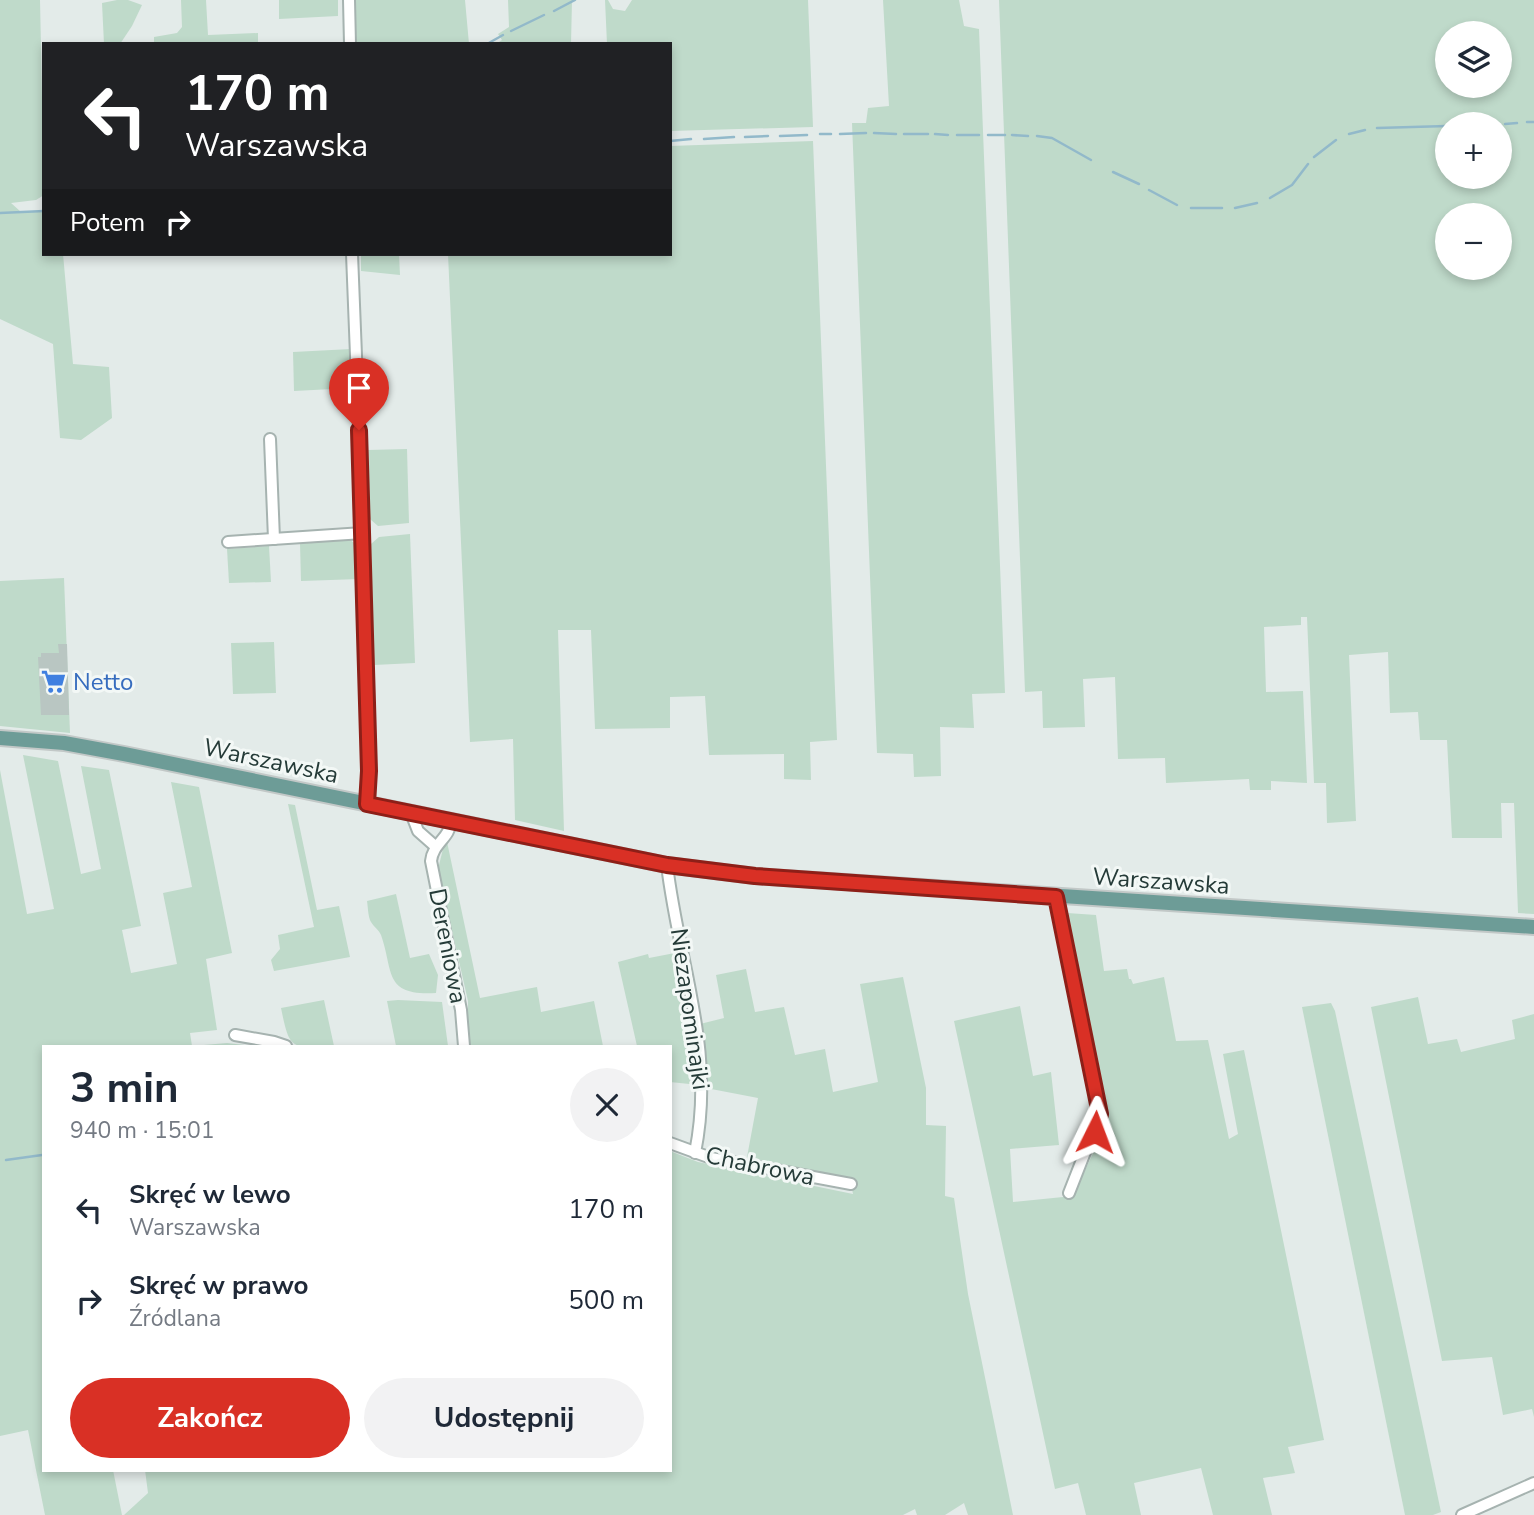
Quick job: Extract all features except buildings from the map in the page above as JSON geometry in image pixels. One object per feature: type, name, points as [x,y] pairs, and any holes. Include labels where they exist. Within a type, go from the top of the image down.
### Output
[{"type":"main road","name":"Warszawska","points":[[0,738],[88,747],[667,865],[755,876],[1534,927]]},
{"type":"street","points":[[349,0],[350,42]]},
{"type":"street","points":[[352,256],[363,533],[369,797],[367,804]]},
{"type":"street","points":[[270,439],[274,539]]},
{"type":"street","points":[[228,542],[363,533]]},
{"type":"street","points":[[411,813],[418,831],[435,846],[449,832],[452,821]]},
{"type":"street","name":"Dereniowa","points":[[435,846],[431,861],[461,1010],[464,1045]]},
{"type":"street","name":"Niezapominajki","points":[[667,865],[701,1059],[703,1096],[695,1153]]},
{"type":"street","points":[[1056,897],[1100,1114],[1069,1193]]},
{"type":"street","points":[[235,1035],[283,1045]]},
{"type":"street","name":"Chabrowa","points":[[672,1144],[711,1158],[851,1184]]},
{"type":"street","points":[[1462,1515],[1534,1483]]},
{"type":"green space","points":[[0,0],[40,0],[42,196],[36,200],[11,203],[21,212],[42,211],[42,256],[63,256],[73,364],[109,367],[112,418],[81,440],[60,438],[53,344],[0,319]]},
{"type":"green space","points":[[128,0],[142,5],[121,42],[104,42],[102,3]]},
{"type":"green space","points":[[181,0],[206,0],[208,35],[258,33],[258,42],[154,42],[154,37],[177,33],[182,27]]},
{"type":"green space","points":[[279,0],[338,0],[338,16],[279,19]]},
{"type":"green space","points":[[351,0],[465,0],[469,42],[352,42]]},
{"type":"green space","points":[[508,0],[572,0],[571,42],[499,42],[502,40],[498,34],[509,27]]},
{"type":"green space","points":[[605,0],[608,0],[613,9],[625,11],[632,0],[808,0],[813,127],[672,131],[672,42],[607,42]]},
{"type":"green space","points":[[883,0],[959,0],[964,26],[979,29],[1005,693],[972,694],[974,728],[940,727],[941,776],[914,777],[913,754],[877,753],[852,123],[866,123],[868,108],[889,106]]},
{"type":"green space","points":[[999,0],[1534,0],[1534,914],[1518,913],[1514,803],[1501,803],[1502,838],[1452,838],[1447,740],[1420,740],[1418,712],[1390,713],[1388,652],[1349,655],[1356,821],[1327,823],[1326,783],[1314,783],[1307,617],[1301,617],[1301,625],[1264,627],[1266,692],[1303,691],[1307,783],[1271,781],[1271,790],[1250,790],[1249,779],[1166,783],[1165,758],[1118,759],[1115,677],[1083,679],[1085,727],[1043,728],[1042,691],[1025,692]]},
{"type":"green space","points":[[813,141],[837,740],[810,742],[811,780],[784,779],[784,754],[709,755],[705,696],[670,697],[670,728],[595,729],[591,630],[558,630],[564,831],[515,820],[513,739],[470,742],[448,256],[672,256],[672,146]]},
{"type":"green space","points":[[361,256],[399,256],[400,275],[361,271]]},
{"type":"green space","points":[[351,349],[352,388],[294,391],[293,352]]},
{"type":"green space","points":[[407,449],[409,523],[378,526],[370,519],[368,450]]},
{"type":"green space","points":[[410,534],[415,663],[374,665],[371,544],[379,537]]},
{"type":"green space","points":[[350,540],[360,547],[360,579],[301,581],[300,543]]},
{"type":"green space","points":[[269,546],[271,582],[229,583],[227,549]]},
{"type":"green space","points":[[64,578],[70,733],[0,726],[0,581]]},
{"type":"green space","points":[[274,642],[276,693],[233,694],[231,643]]},
{"type":"green space","points":[[23,755],[58,761],[81,874],[101,869],[81,766],[109,770],[141,926],[122,930],[131,973],[177,964],[163,893],[192,887],[171,782],[199,787],[232,953],[206,959],[217,1030],[190,1033],[192,1045],[42,1045],[42,1472],[113,1472],[122,1515],[45,1515],[28,1430],[0,1436],[0,770],[27,914],[54,909]]},
{"type":"green space","points":[[288,804],[295,805],[317,910],[339,906],[350,957],[274,971],[271,960],[280,949],[278,935],[314,927]]},
{"type":"green space","points":[[446,837],[480,998],[537,987],[541,1012],[594,1001],[603,1045],[468,1045],[468,1001],[438,869]]},
{"type":"green space","points":[[396,894],[410,958],[429,954],[438,975],[436,993],[419,993],[399,986],[390,970],[381,935],[370,920],[367,901]]},
{"type":"green space","points":[[1067,913],[1096,915],[1104,971],[1127,969],[1133,984],[1164,977],[1176,1041],[1208,1040],[1229,1139],[1238,1134],[1223,1054],[1244,1050],[1324,1440],[1288,1447],[1295,1473],[1263,1478],[1272,1515],[1213,1515],[1201,1468],[1134,1483],[1141,1515],[1086,1515],[1078,1483],[1055,1489],[954,1021],[1020,1006],[1033,1076],[1051,1072],[1059,1145],[1010,1149],[1013,1202],[1073,1196],[1101,1136],[1105,1118]]},
{"type":"green space","points":[[680,952],[696,1045],[699,1085],[672,1082],[672,1045],[637,1045],[618,962],[648,954],[649,958]]},
{"type":"green space","points":[[746,969],[755,1012],[784,1007],[795,1055],[825,1049],[833,1092],[878,1082],[860,984],[903,977],[926,1088],[926,1125],[946,1126],[945,1196],[954,1198],[968,1294],[1013,1515],[968,1515],[964,1503],[945,1515],[917,1515],[915,1509],[903,1515],[124,1515],[148,1493],[145,1472],[672,1472],[672,1152],[698,1162],[853,1194],[850,1179],[747,1157],[758,1098],[706,1088],[700,1024],[724,1018],[716,975]]},
{"type":"green space","points":[[1418,997],[1428,1044],[1457,1039],[1461,1052],[1515,1039],[1512,1020],[1534,1014],[1534,1417],[1532,1409],[1503,1415],[1492,1357],[1442,1361],[1371,1007]]},
{"type":"green space","points":[[324,1000],[334,1045],[295,1044],[287,1033],[281,1008]]},
{"type":"green space","points":[[387,1001],[442,1002],[448,1045],[396,1045]]},
{"type":"green space","points":[[1331,1003],[1335,1011],[1441,1512],[1433,1515],[1405,1515],[1302,1007]]},
{"type":"green space","points":[[227,1043],[244,1045],[204,1045]]},
{"type":"waterway","points":[[554,11],[575,0]]},
{"type":"waterway","points":[[511,31],[544,15]]},
{"type":"waterway","points":[[491,42],[503,35]]},
{"type":"waterway","points":[[1527,122],[1534,122]]},
{"type":"waterway","points":[[1512,123],[1517,123]]},
{"type":"waterway","points":[[1377,128],[1435,126]]},
{"type":"waterway","points":[[1349,134],[1365,130]]},
{"type":"waterway","points":[[840,134],[866,133]]},
{"type":"waterway","points":[[874,133],[896,134]]},
{"type":"waterway","points":[[820,134],[831,134]]},
{"type":"waterway","points":[[904,134],[928,134]]},
{"type":"waterway","points":[[935,134],[948,135]]},
{"type":"waterway","points":[[780,136],[807,135]]},
{"type":"waterway","points":[[957,135],[979,135]]},
{"type":"waterway","points":[[988,135],[1005,135]]},
{"type":"waterway","points":[[1012,135],[1028,136]]},
{"type":"waterway","points":[[745,137],[768,136]]},
{"type":"waterway","points":[[1037,136],[1052,138],[1091,160]]},
{"type":"waterway","points":[[704,139],[734,137]]},
{"type":"waterway","points":[[672,141],[691,139]]},
{"type":"waterway","points":[[1314,157],[1336,140]]},
{"type":"waterway","points":[[1270,198],[1292,185],[1308,164]]},
{"type":"waterway","points":[[1113,172],[1139,184]]},
{"type":"waterway","points":[[1149,190],[1177,205]]},
{"type":"waterway","points":[[1235,208],[1257,203]]},
{"type":"waterway","points":[[1191,208],[1222,208]]},
{"type":"waterway","points":[[0,213],[42,211]]},
{"type":"waterway","points":[[6,1160],[42,1155]]},
{"type":"place","name":"Netto","points":[[53,682]]},
{"type":"route","points":[[359,430],[369,771],[367,804],[667,865],[755,876],[1056,897],[1100,1114],[1095,1132]]}]
